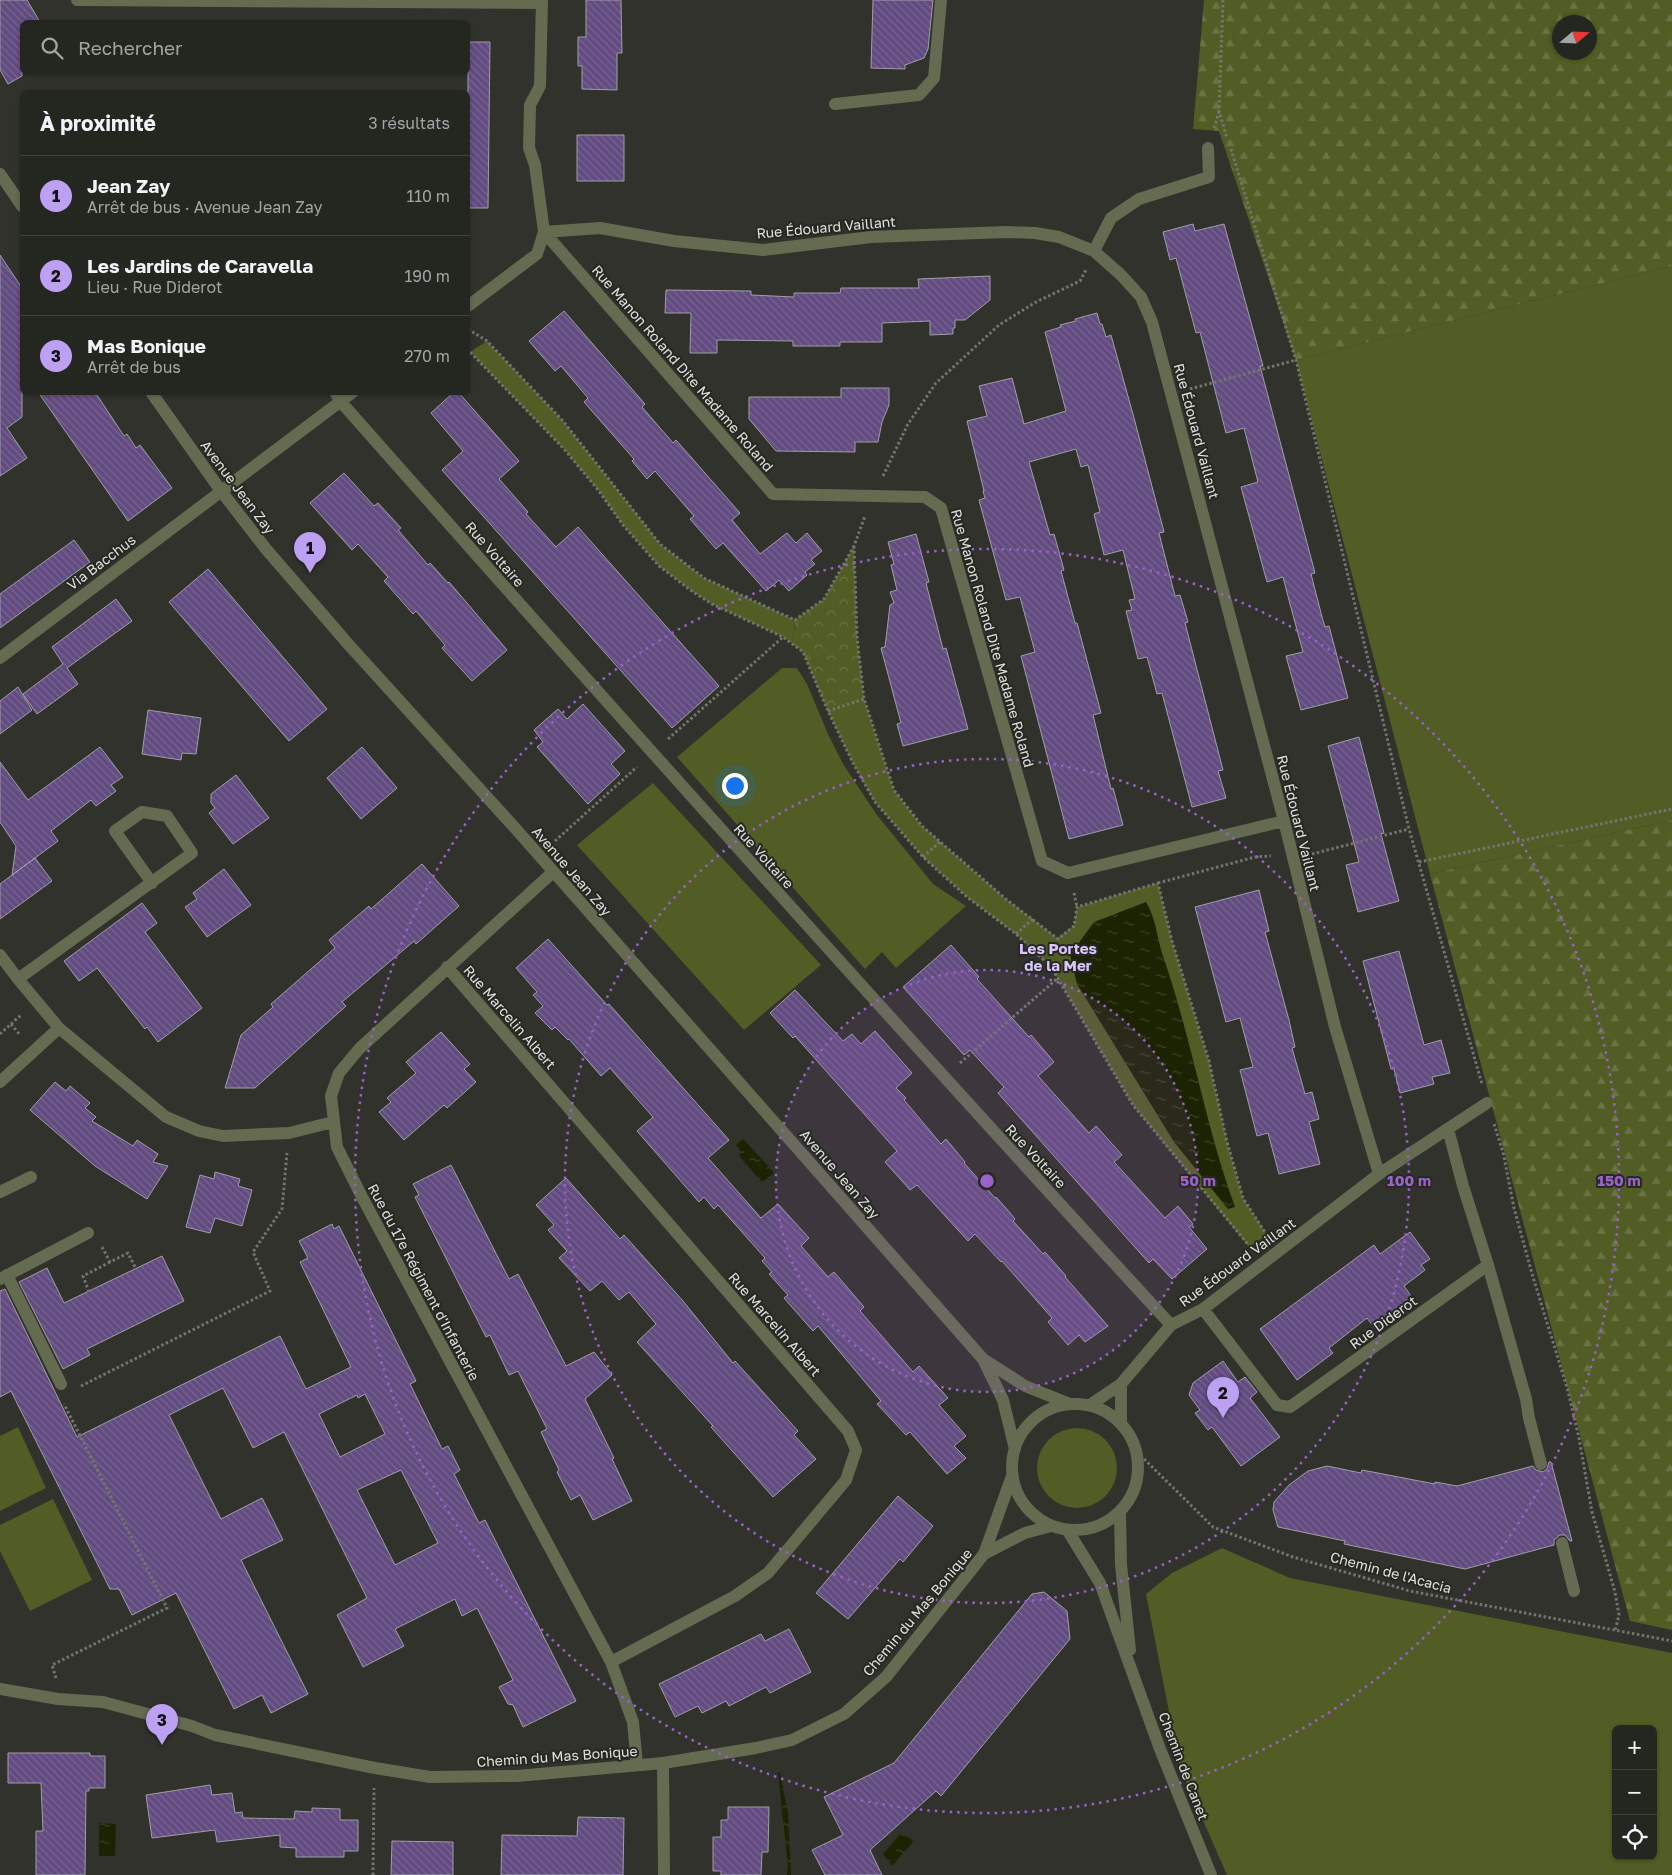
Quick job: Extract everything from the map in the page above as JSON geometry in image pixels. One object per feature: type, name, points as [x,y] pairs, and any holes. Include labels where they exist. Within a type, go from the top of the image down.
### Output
[{"type":"street","points":[[77,0],[542,2],[540,86],[530,105],[529,148],[535,165],[544,232],[537,254],[470,304]]},
{"type":"street","points":[[835,104],[919,95],[934,78],[941,0]]},
{"type":"street","points":[[1094,251],[1111,218],[1139,199],[1208,177],[1208,148]]},
{"type":"street","points":[[0,174],[20,203]]},
{"type":"street","name":"Rue Édouard Vaillant","points":[[544,232],[600,228],[674,241],[763,250],[871,237],[1006,232],[1035,233],[1059,236],[1094,251],[1121,275],[1141,298],[1152,322],[1284,821],[1335,1027],[1379,1174]]},
{"type":"street","name":"Rue Manon Roland Dite Madame Roland","points":[[544,232],[773,494],[925,497],[941,508],[1042,861],[1068,873],[1284,821]]},
{"type":"street","name":"Avenue Jean Zay","points":[[153,395],[221,491],[266,549],[983,1359],[1003,1400],[1015,1449]]},
{"type":"street","points":[[221,491],[338,397]]},
{"type":"street","name":"Rue Voltaire","points":[[338,397],[652,754],[944,1078],[1171,1325]]},
{"type":"street","name":"Via Bacchus","points":[[0,658],[221,491]]},
{"type":"street","points":[[18,979],[152,883],[192,853],[167,816],[142,812],[115,831],[152,883]]},
{"type":"street","name":"Rue du 17e Régiment d'Infanterie","points":[[553,872],[447,967],[360,1049],[339,1073],[331,1096],[333,1122],[337,1147],[362,1197],[611,1662],[633,1722],[637,1765]]},
{"type":"street","points":[[0,955],[59,1028],[166,1118],[199,1131],[223,1136],[289,1133],[333,1122]]},
{"type":"street","name":"Rue Marcelin Albert","points":[[447,967],[848,1431],[856,1450],[846,1480],[768,1573],[735,1596],[611,1662]]},
{"type":"street","points":[[0,1082],[59,1028]]},
{"type":"street","name":"Rue Édouard Vaillant","points":[[1090,1406],[1121,1384],[1171,1325],[1203,1308],[1379,1174],[1487,1104]]},
{"type":"street","points":[[1448,1129],[1526,1399],[1541,1464]]},
{"type":"street","points":[[0,1192],[31,1178]]},
{"type":"street","points":[[61,1384],[3,1277],[88,1233]]},
{"type":"street","name":"Rue Diderot","points":[[1203,1308],[1277,1405],[1290,1407],[1488,1265]]},
{"type":"street","name":"Avenue Jean Zay","points":[[983,1359],[1025,1386],[1070,1404]]},
{"type":"street","points":[[1121,1384],[1121,1423]]},
{"type":"street","points":[[1070,1404],[1090,1406],[1106,1412],[1121,1423],[1131,1436],[1137,1452],[1139,1474],[1133,1496],[1120,1513],[1105,1524],[1086,1530],[1068,1531],[1051,1526],[1032,1514],[1019,1497],[1012,1476],[1012,1462],[1015,1449],[1023,1432],[1035,1418],[1052,1408],[1070,1404]]},
{"type":"street","name":"Chemin du Mas Bonique","points":[[1,1691],[58,1699],[103,1702],[192,1726],[215,1735],[375,1768],[430,1777],[517,1776],[663,1763],[756,1748],[792,1740],[844,1714],[886,1677],[984,1554],[1012,1476]]},
{"type":"street","name":"Chemin de Canet","points":[[1120,1513],[1121,1565],[1131,1668]]},
{"type":"street","name":"Chemin du Mas Bonique","points":[[984,1554],[1025,1533],[1051,1526]]},
{"type":"street","name":"Chemin de Canet","points":[[1068,1531],[1100,1583],[1160,1749],[1211,1875]]},
{"type":"street","points":[[1562,1543],[1574,1591]]},
{"type":"street","points":[[663,1763],[664,1875]]},
{"type":"path","points":[[1223,0],[1219,111],[1228,139]]},
{"type":"path","points":[[1230,148],[1296,360],[1409,829],[1487,1104],[1503,1152],[1514,1208],[1570,1400],[1579,1438],[1592,1512],[1615,1592],[1619,1615],[1615,1631]]},
{"type":"path","points":[[470,330],[487,341],[563,421],[660,544],[704,578],[795,620],[824,599],[854,546],[873,496],[908,424],[936,383],[999,324],[1036,302],[1080,281],[1094,251]]},
{"type":"path","points":[[470,350],[564,449],[599,491],[623,526],[659,566],[712,604],[783,637],[803,652],[852,763],[875,802],[923,857],[967,897],[1016,934],[1051,966],[1133,1105],[1250,1247],[1272,1256]]},
{"type":"path","points":[[1172,394],[1296,360]]},
{"type":"path","points":[[854,546],[858,637],[864,699],[894,790],[922,826],[1007,900],[1058,939],[1074,926],[1078,907],[1255,856],[1318,854],[1409,829]]},
{"type":"path","points":[[828,711],[864,699]]},
{"type":"path","points":[[1418,862],[1672,809]]},
{"type":"path","points":[[923,857],[940,842]]},
{"type":"path","points":[[1158,883],[1172,941],[1208,1061],[1242,1198],[1267,1235],[1272,1256]]},
{"type":"path","points":[[1016,934],[1034,919]]},
{"type":"path","points":[[944,1078],[1058,978]]},
{"type":"path","points":[[78,1388],[270,1291],[253,1252],[282,1209],[289,1133]]},
{"type":"path","points":[[88,1233],[94,1240],[100,1242],[110,1262]]},
{"type":"path","points":[[89,1292],[83,1276],[128,1253],[136,1269]]},
{"type":"path","points":[[56,1678],[52,1665],[168,1608],[60,1397]]},
{"type":"path","name":"Chemin de l'Acacia","points":[[1137,1452],[1213,1527],[1293,1557],[1410,1591],[1672,1641]]},
{"type":"path","points":[[373,1875],[375,1768]]},
{"type":"green space","points":[[1204,0],[1672,0],[1672,266],[1296,360],[1219,131],[1193,129]]},
{"type":"green space","points":[[1672,266],[1672,820],[1430,874],[1296,360]]},
{"type":"green space","points":[[487,341],[563,421],[660,544],[704,578],[795,620],[793,644],[783,637],[712,604],[659,566],[623,525],[599,491],[564,449],[470,352]]},
{"type":"green space","points":[[854,546],[857,637],[864,699],[828,711],[803,652],[793,644],[795,620],[824,599]]},
{"type":"green space","points":[[782,668],[797,668],[807,684],[843,764],[877,815],[933,884],[966,906],[896,968],[882,952],[865,969],[677,757]]},
{"type":"green space","points":[[864,699],[894,790],[922,826],[1007,900],[1057,938],[1074,926],[1077,907],[1158,883],[1172,941],[1209,1061],[1227,1142],[1243,1198],[1267,1235],[1249,1247],[1133,1105],[1051,967],[1016,934],[967,897],[923,857],[875,802],[853,763],[828,711]]},
{"type":"green space","points":[[653,783],[821,965],[744,1030],[577,845]]},
{"type":"green space","points":[[1672,820],[1672,1630],[1630,1621],[1430,874]]},
{"type":"green space","points":[[18,1427],[46,1488],[0,1511],[0,1436]]},
{"type":"green space","points":[[1069,1428],[1085,1428],[1106,1439],[1117,1460],[1117,1476],[1106,1497],[1085,1508],[1069,1508],[1055,1502],[1043,1490],[1037,1476],[1037,1460],[1043,1446],[1055,1434]]},
{"type":"green space","points":[[53,1499],[92,1580],[30,1611],[0,1551],[0,1525]]},
{"type":"green space","points":[[1222,1548],[1290,1578],[1672,1653],[1672,1875],[1227,1875],[1180,1768],[1146,1594],[1172,1573]]},
{"type":"water","points":[[1146,902],[1154,921],[1215,1145],[1235,1207],[1228,1209],[1174,1142],[1077,984],[1070,955],[1094,922]]},
{"type":"water","points":[[743,1139],[773,1171],[773,1174],[762,1182],[739,1156],[741,1152],[736,1145]]},
{"type":"water","points":[[780,1772],[788,1814],[791,1875],[787,1875],[788,1867],[778,1773]]},
{"type":"water","points":[[99,1823],[116,1824],[115,1856],[99,1856]]},
{"type":"water","points":[[901,1833],[914,1841],[892,1866],[883,1854]]},
{"type":"building","points":[[0,0],[27,0],[39,20],[20,20],[20,75],[22,76],[8,84],[0,70]]},
{"type":"building","points":[[586,0],[621,0],[622,53],[617,53],[617,90],[582,89],[582,66],[578,66],[578,37],[586,37]]},
{"type":"building","points":[[873,0],[933,0],[928,49],[924,58],[905,65],[905,69],[871,68]]},
{"type":"building","points":[[470,42],[490,42],[488,208],[470,208],[470,90],[468,90]]},
{"type":"building","points":[[577,135],[624,135],[624,181],[577,181]]},
{"type":"building","points":[[1193,224],[1195,231],[1224,224],[1263,366],[1260,366],[1315,573],[1311,574],[1322,617],[1325,627],[1329,626],[1348,698],[1301,710],[1286,656],[1303,652],[1283,577],[1267,582],[1241,487],[1258,482],[1244,428],[1226,433],[1200,332],[1196,333],[1176,258],[1170,260],[1163,232]]},
{"type":"building","points":[[0,255],[20,285],[20,395],[22,395],[22,417],[7,428],[27,458],[0,476]]},
{"type":"building","points":[[990,276],[990,300],[965,320],[955,320],[953,334],[930,335],[930,321],[882,323],[882,342],[840,342],[840,346],[793,346],[793,341],[717,340],[717,353],[690,353],[691,313],[665,313],[666,290],[751,291],[751,295],[794,297],[794,293],[840,293],[841,288],[919,288],[918,279]]},
{"type":"building","points":[[564,311],[645,404],[642,407],[673,443],[676,440],[740,513],[732,520],[760,554],[787,533],[796,543],[807,533],[822,551],[811,560],[815,564],[805,572],[807,575],[789,591],[779,580],[766,591],[723,543],[716,549],[690,519],[694,516],[655,471],[647,479],[632,461],[634,459],[584,402],[588,398],[561,366],[555,371],[529,341]]},
{"type":"building","points":[[1097,313],[1106,337],[1111,335],[1134,418],[1164,532],[1159,533],[1175,596],[1180,595],[1188,622],[1185,623],[1223,770],[1218,771],[1226,798],[1192,807],[1162,693],[1157,694],[1147,657],[1138,659],[1126,611],[1132,610],[1129,600],[1135,599],[1123,550],[1104,555],[1094,514],[1100,512],[1088,465],[1081,467],[1076,449],[1029,462],[1050,535],[1054,534],[1064,570],[1061,571],[1101,713],[1093,715],[1111,789],[1113,788],[1123,825],[1069,839],[1021,656],[1035,652],[1020,597],[1006,600],[979,500],[985,498],[984,491],[967,421],[987,416],[979,386],[1012,378],[1024,424],[1066,411],[1045,332],[1061,327],[1060,325],[1076,321],[1075,319]]},
{"type":"building","points":[[841,388],[889,388],[889,405],[882,422],[878,442],[855,442],[855,452],[776,451],[749,419],[749,397],[841,397]]},
{"type":"building","points":[[40,395],[97,395],[124,436],[127,434],[136,448],[140,445],[172,488],[128,521]]},
{"type":"building","points":[[451,395],[461,395],[519,461],[499,479],[528,512],[526,514],[556,547],[578,527],[719,686],[672,728],[442,470],[463,451],[431,413]]},
{"type":"building","points":[[344,473],[374,506],[378,503],[401,528],[398,530],[428,565],[430,563],[449,582],[507,650],[472,681],[442,648],[445,645],[416,611],[413,614],[384,581],[388,577],[358,544],[352,550],[310,503]]},
{"type":"building","points":[[916,534],[929,582],[926,583],[943,649],[946,648],[968,729],[903,746],[897,724],[901,723],[881,648],[885,647],[890,605],[894,603],[890,592],[897,590],[891,565],[894,564],[888,542]]},
{"type":"building","points":[[74,540],[90,562],[0,628],[0,594]]},
{"type":"building","points":[[208,569],[327,709],[289,741],[169,602]]},
{"type":"building","points":[[116,599],[132,621],[67,668],[78,684],[37,714],[23,694],[63,664],[52,647]]},
{"type":"building","points":[[18,687],[32,710],[0,734],[0,701]]},
{"type":"building","points":[[583,704],[625,751],[611,764],[620,774],[588,804],[537,747],[543,742],[534,730],[558,709],[567,719]]},
{"type":"building","points":[[148,710],[201,718],[196,754],[182,753],[181,760],[142,754]]},
{"type":"building","points":[[1359,737],[1384,833],[1381,834],[1399,901],[1358,912],[1346,865],[1359,862],[1328,746]]},
{"type":"building","points":[[100,747],[123,777],[111,785],[116,791],[96,806],[91,800],[51,831],[58,841],[12,875],[16,846],[0,822],[0,762],[28,800]]},
{"type":"building","points":[[362,747],[397,788],[361,819],[327,778]]},
{"type":"building","points":[[236,775],[269,818],[233,844],[209,813],[215,808],[211,803],[211,794]]},
{"type":"building","points":[[35,858],[52,881],[0,919],[0,884]]},
{"type":"building","points":[[422,864],[459,906],[416,944],[414,941],[342,1002],[346,1006],[255,1088],[225,1088],[241,1035],[273,1007],[271,1004],[335,948],[329,940],[369,906],[371,909]]},
{"type":"building","points":[[224,869],[251,905],[207,937],[185,907],[197,899],[193,893]]},
{"type":"building","points":[[1259,890],[1269,931],[1265,932],[1295,1047],[1292,1048],[1305,1094],[1312,1092],[1319,1119],[1309,1122],[1320,1164],[1279,1174],[1268,1133],[1257,1136],[1240,1070],[1253,1067],[1240,1018],[1226,1022],[1195,907]]},
{"type":"building","points":[[142,903],[157,923],[145,932],[202,1008],[158,1042],[147,1027],[145,1029],[97,968],[79,981],[64,961]]},
{"type":"building","points":[[548,939],[607,1005],[609,1004],[729,1140],[708,1158],[761,1218],[778,1204],[809,1238],[801,1246],[828,1277],[834,1272],[864,1307],[860,1311],[913,1372],[919,1366],[948,1398],[939,1405],[966,1436],[954,1446],[966,1458],[947,1474],[910,1432],[906,1435],[877,1404],[881,1401],[818,1326],[813,1331],[784,1298],[788,1295],[769,1274],[772,1272],[762,1261],[765,1258],[718,1205],[714,1209],[704,1197],[699,1202],[637,1131],[653,1117],[610,1068],[601,1076],[569,1039],[555,1027],[552,1030],[535,1013],[543,1006],[533,995],[537,992],[516,968]]},
{"type":"building","points":[[951,945],[979,977],[977,979],[1029,1037],[1031,1035],[1054,1062],[1038,1076],[1089,1133],[1096,1126],[1122,1155],[1114,1162],[1165,1218],[1178,1206],[1193,1224],[1189,1227],[1207,1249],[1172,1279],[1153,1259],[1149,1263],[998,1093],[1004,1087],[970,1050],[964,1055],[903,987]]},
{"type":"building","points":[[1399,951],[1424,1045],[1441,1040],[1450,1073],[1432,1077],[1434,1084],[1400,1093],[1394,1069],[1391,1069],[1363,961]]},
{"type":"building","points":[[795,990],[843,1041],[852,1034],[861,1044],[875,1031],[912,1073],[896,1088],[906,1098],[904,1100],[941,1144],[946,1139],[964,1163],[1015,1219],[1013,1221],[1043,1254],[1045,1252],[1108,1326],[1085,1342],[1079,1335],[1068,1345],[1048,1322],[1052,1318],[1002,1261],[975,1234],[968,1241],[917,1185],[910,1190],[885,1162],[897,1151],[795,1036],[793,1038],[770,1013]]},
{"type":"building","points":[[441,1032],[470,1064],[464,1069],[476,1082],[447,1108],[444,1105],[404,1140],[379,1112],[391,1102],[387,1098],[416,1073],[406,1062]]},
{"type":"building","points":[[55,1082],[66,1091],[70,1086],[90,1103],[85,1108],[96,1117],[92,1121],[133,1146],[137,1140],[158,1154],[153,1162],[168,1166],[147,1199],[95,1166],[30,1110]]},
{"type":"building","points":[[451,1165],[509,1279],[518,1274],[566,1366],[594,1352],[612,1375],[585,1399],[614,1458],[612,1459],[632,1501],[593,1520],[580,1495],[571,1500],[557,1472],[559,1470],[541,1432],[547,1429],[518,1371],[509,1375],[490,1335],[486,1337],[415,1197],[419,1195],[413,1184]]},
{"type":"building","points":[[215,1172],[240,1179],[238,1186],[252,1190],[242,1226],[215,1218],[210,1233],[186,1227],[200,1175],[214,1179]]},
{"type":"building","points":[[566,1178],[620,1239],[624,1235],[683,1301],[733,1363],[735,1361],[798,1431],[794,1435],[816,1459],[773,1497],[711,1427],[713,1426],[637,1342],[656,1324],[629,1292],[619,1300],[602,1281],[590,1291],[559,1258],[567,1251],[548,1230],[554,1225],[536,1205]]},
{"type":"building","points":[[332,1224],[334,1229],[339,1226],[416,1381],[410,1384],[442,1449],[448,1446],[460,1470],[454,1474],[479,1523],[485,1520],[576,1701],[523,1727],[513,1705],[508,1704],[499,1687],[513,1680],[477,1608],[462,1616],[455,1599],[395,1629],[404,1646],[363,1667],[337,1615],[367,1598],[284,1432],[253,1448],[223,1388],[169,1415],[221,1519],[262,1498],[283,1540],[241,1560],[308,1694],[271,1713],[262,1695],[234,1709],[176,1593],[132,1615],[119,1589],[110,1589],[11,1391],[0,1397],[0,1291],[5,1289],[77,1437],[280,1336],[306,1389],[351,1367],[300,1262],[308,1258],[299,1241]],"holes":[[[365,1394],[385,1434],[340,1457],[319,1414],[357,1395],[358,1398]],[[401,1470],[438,1543],[395,1565],[357,1490]]]},
{"type":"building","points":[[1410,1232],[1430,1259],[1421,1265],[1425,1270],[1404,1286],[1416,1303],[1377,1331],[1367,1318],[1329,1348],[1333,1353],[1297,1380],[1260,1329],[1374,1245],[1380,1254]]},
{"type":"building","points":[[162,1256],[184,1301],[87,1349],[90,1355],[63,1369],[19,1282],[47,1268],[64,1303]]},
{"type":"building","points":[[1223,1361],[1238,1382],[1245,1377],[1257,1392],[1250,1398],[1280,1437],[1241,1466],[1212,1427],[1208,1430],[1195,1413],[1200,1410],[1189,1395],[1193,1383]]},
{"type":"building","points":[[1549,1462],[1551,1462],[1572,1541],[1565,1535],[1560,1535],[1554,1540],[1554,1545],[1465,1569],[1344,1544],[1345,1541],[1278,1527],[1273,1510],[1274,1502],[1289,1485],[1308,1471],[1327,1466],[1361,1473],[1362,1470],[1435,1484],[1435,1482],[1457,1486],[1533,1466],[1536,1470],[1543,1472],[1547,1469]]},
{"type":"building","points":[[898,1496],[933,1526],[903,1562],[900,1559],[848,1619],[816,1593]]},
{"type":"building","points":[[1044,1592],[1067,1611],[1070,1639],[941,1796],[936,1791],[870,1850],[882,1875],[825,1875],[812,1850],[843,1835],[824,1797],[894,1763],[1032,1594]]},
{"type":"building","points":[[789,1629],[811,1672],[770,1693],[766,1687],[729,1706],[726,1701],[702,1713],[698,1706],[675,1717],[659,1684],[761,1634],[765,1641]]},
{"type":"building","points":[[8,1753],[90,1753],[90,1756],[105,1756],[105,1788],[89,1788],[89,1791],[86,1791],[85,1875],[36,1875],[36,1831],[43,1831],[41,1783],[8,1783]]},
{"type":"building","points":[[210,1785],[212,1795],[232,1793],[235,1813],[242,1812],[243,1818],[294,1819],[295,1811],[312,1812],[312,1808],[340,1809],[340,1820],[358,1820],[358,1851],[344,1851],[344,1857],[296,1857],[296,1848],[280,1847],[280,1835],[217,1842],[215,1830],[152,1838],[146,1795]]},
{"type":"building","points":[[728,1807],[769,1807],[768,1852],[762,1852],[761,1875],[721,1875],[721,1871],[713,1871],[713,1837],[721,1837],[721,1820],[728,1820]]},
{"type":"building","points":[[578,1817],[624,1818],[623,1875],[501,1875],[502,1835],[577,1836]]},
{"type":"building","points":[[392,1841],[453,1842],[453,1875],[391,1875]]},
{"type":"place","name":"Jean Zay","points":[[310,573]]},
{"type":"place","name":"Les Jardins de Caravella","points":[[1223,1418]]},
{"type":"place","name":"Mas Bonique","points":[[162,1745]]},
{"type":"district","name":"Les Portes de la Mer","points":[[1058,956]]}]
